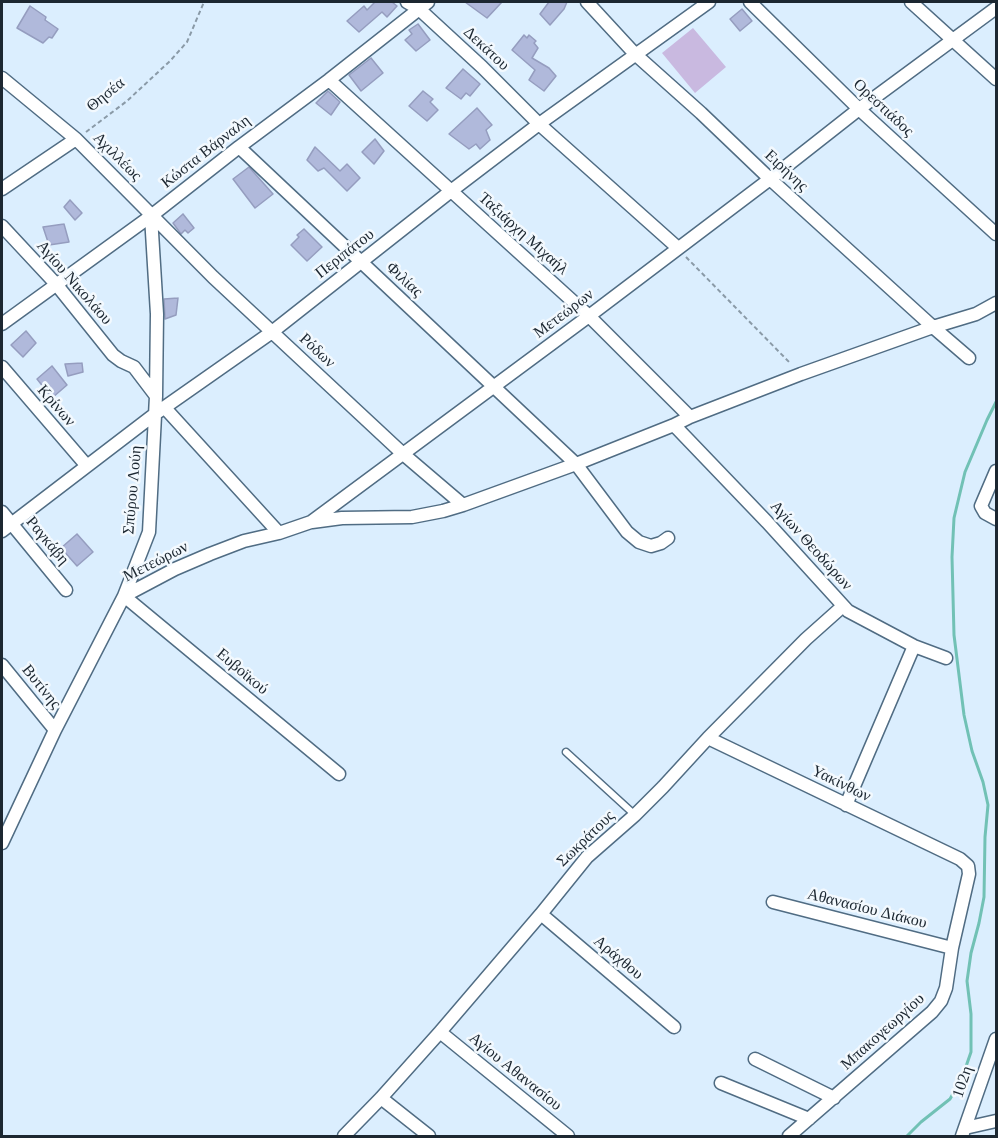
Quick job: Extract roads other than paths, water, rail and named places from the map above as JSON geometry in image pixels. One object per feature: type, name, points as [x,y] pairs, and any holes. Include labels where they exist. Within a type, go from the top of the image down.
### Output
[{"type":"street","name":"Δεκάτου","points":[[407,2],[423,5],[539,124],[678,248]]},
{"type":"street","name":"Ειρήνης","points":[[587,2],[635,54],[969,358]]},
{"type":"street","name":"Περιπάτου","points":[[6,527],[160,411],[272,332],[539,124],[709,2]]},
{"type":"street","name":"Ορεστιάδος","points":[[750,2],[859,109],[996,234]]},
{"type":"street","points":[[911,2],[996,79]]},
{"type":"street","name":"Κώστα Βάρναλη","points":[[2,324],[152,216],[423,5]]},
{"type":"street","name":"Μετεώρων","points":[[124,596],[175,569],[210,554],[244,541],[311,522],[589,316],[859,109],[996,8]]},
{"type":"street","name":"Αχιλλέως","points":[[2,78],[75,139],[152,216]]},
{"type":"street","name":"Ταξιάρχη Μιχαήλ","points":[[329,80],[589,316],[690,417]]},
{"type":"street","points":[[2,189],[75,139]]},
{"type":"street","name":"Φιλίας","points":[[239,147],[576,464],[627,532],[639,542],[651,546],[669,538]]},
{"type":"street","name":"Ρόδων","points":[[152,216],[213,277],[402,453],[463,505]]},
{"type":"street","name":"Σπύρου Λούη","points":[[2,843],[55,730],[124,596],[149,532],[160,411],[156,396],[157,314],[152,216]]},
{"type":"street","name":"Αγίου Νικολάου","points":[[2,226],[56,284],[114,355],[134,367],[156,396]]},
{"type":"street","points":[[311,522],[342,518],[412,517],[463,505],[576,464],[801,374],[976,314],[996,303]]},
{"type":"street","name":"Κρίνων","points":[[2,367],[87,466]]},
{"type":"street","points":[[160,411],[279,532]]},
{"type":"street","name":"Αγίων Θεοδώρων","points":[[674,425],[843,606],[853,614],[914,646],[946,658]]},
{"type":"street","points":[[991,516],[981,506],[996,471]]},
{"type":"street","name":"Ραγκάβη","points":[[2,512],[6,527],[66,590]]},
{"type":"street","name":"Ευβοϊκού","points":[[124,596],[339,774]]},
{"type":"street","name":"Σωκράτους","points":[[344,1137],[440,1032],[587,857],[635,815],[806,639],[843,606]]},
{"type":"street","points":[[846,805],[914,646]]},
{"type":"street","name":"Βυτίνης","points":[[2,664],[55,730]]},
{"type":"street","name":"Υακίνθων","points":[[708,738],[960,859]]},
{"type":"street","points":[[2,812],[11,824]]},
{"type":"street","name":"Μπακογεωργίου","points":[[789,1137],[932,1012],[941,1001],[946,988],[952,948],[969,874],[968,866],[960,859]]},
{"type":"street","name":"Αθανασίου Διάκου","points":[[772,902],[952,948]]},
{"type":"street","name":"Αράχθου","points":[[541,914],[674,1027]]},
{"type":"street","name":"Αγίου Αθανασίου","points":[[440,1032],[568,1137]]},
{"type":"street","name":"102η","points":[[964,1132],[995,1044]]},
{"type":"street","points":[[755,1059],[834,1098]]},
{"type":"street","points":[[721,1083],[808,1119]]},
{"type":"street","points":[[381,1098],[429,1137]]},
{"type":"street","points":[[964,1132],[996,1121]]},
{"type":"lane","points":[[566,752],[635,815]]},
{"type":"waterway","points":[[907,1136],[950,1099],[962,1078],[971,1052],[971,1014],[967,981],[984,897],[988,805],[964,715],[954,635],[952,557],[954,518],[965,472],[996,402]]}]
